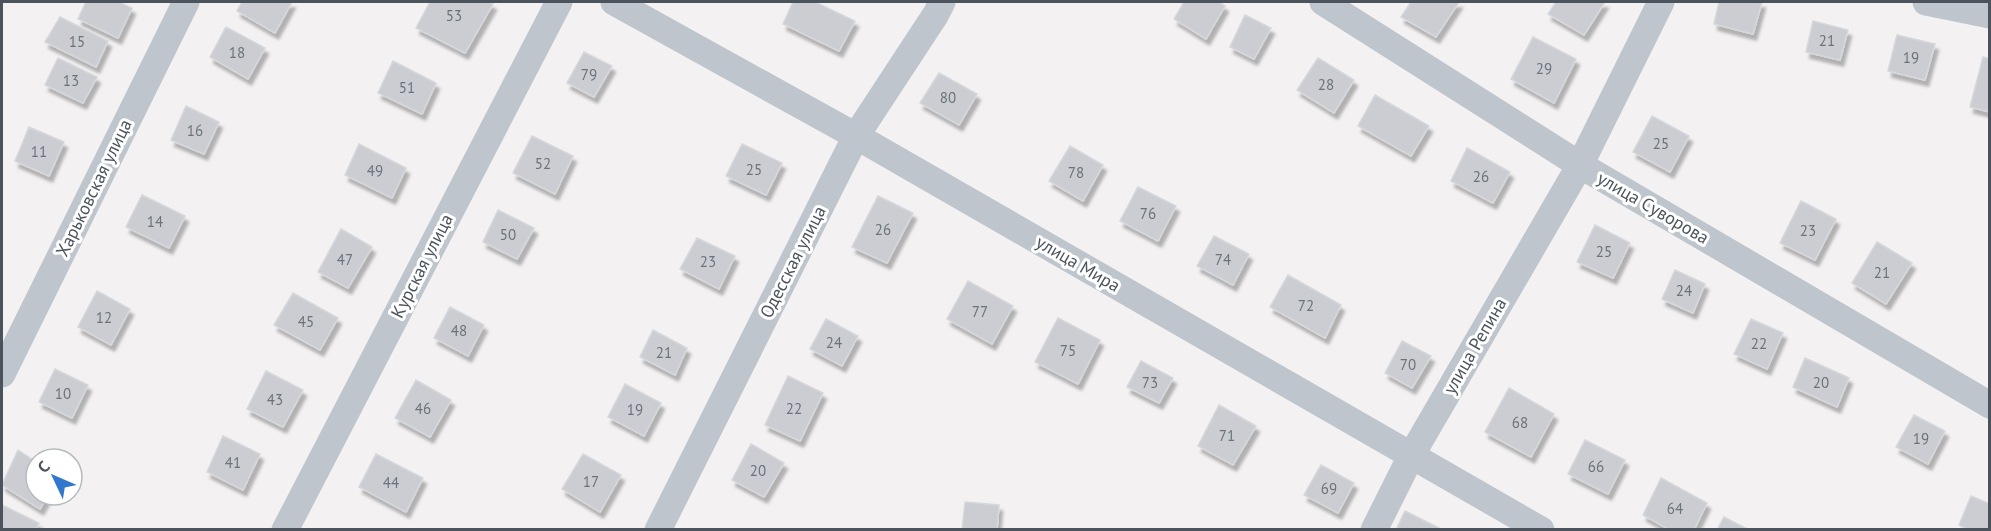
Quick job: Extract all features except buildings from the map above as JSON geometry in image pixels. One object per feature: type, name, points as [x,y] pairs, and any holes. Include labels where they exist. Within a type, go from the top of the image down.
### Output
[{"type":"street","name":"Харьковская улица","points":[[2,374],[186,2]]},
{"type":"street","name":"Курская улица","points":[[285,530],[559,2]]},
{"type":"street","name":"улица Мира","points":[[614,2],[856,136],[1540,530]]},
{"type":"street","name":"улица Суворова","points":[[1323,2],[1580,165],[1989,405]]},
{"type":"street","name":"улица Репина","points":[[1374,530],[1411,456],[1580,165],[1661,2]]},
{"type":"street","points":[[1926,2],[1989,15]]},
{"type":"street","name":"Одесская улица","points":[[658,530],[856,136],[943,6]]}]
